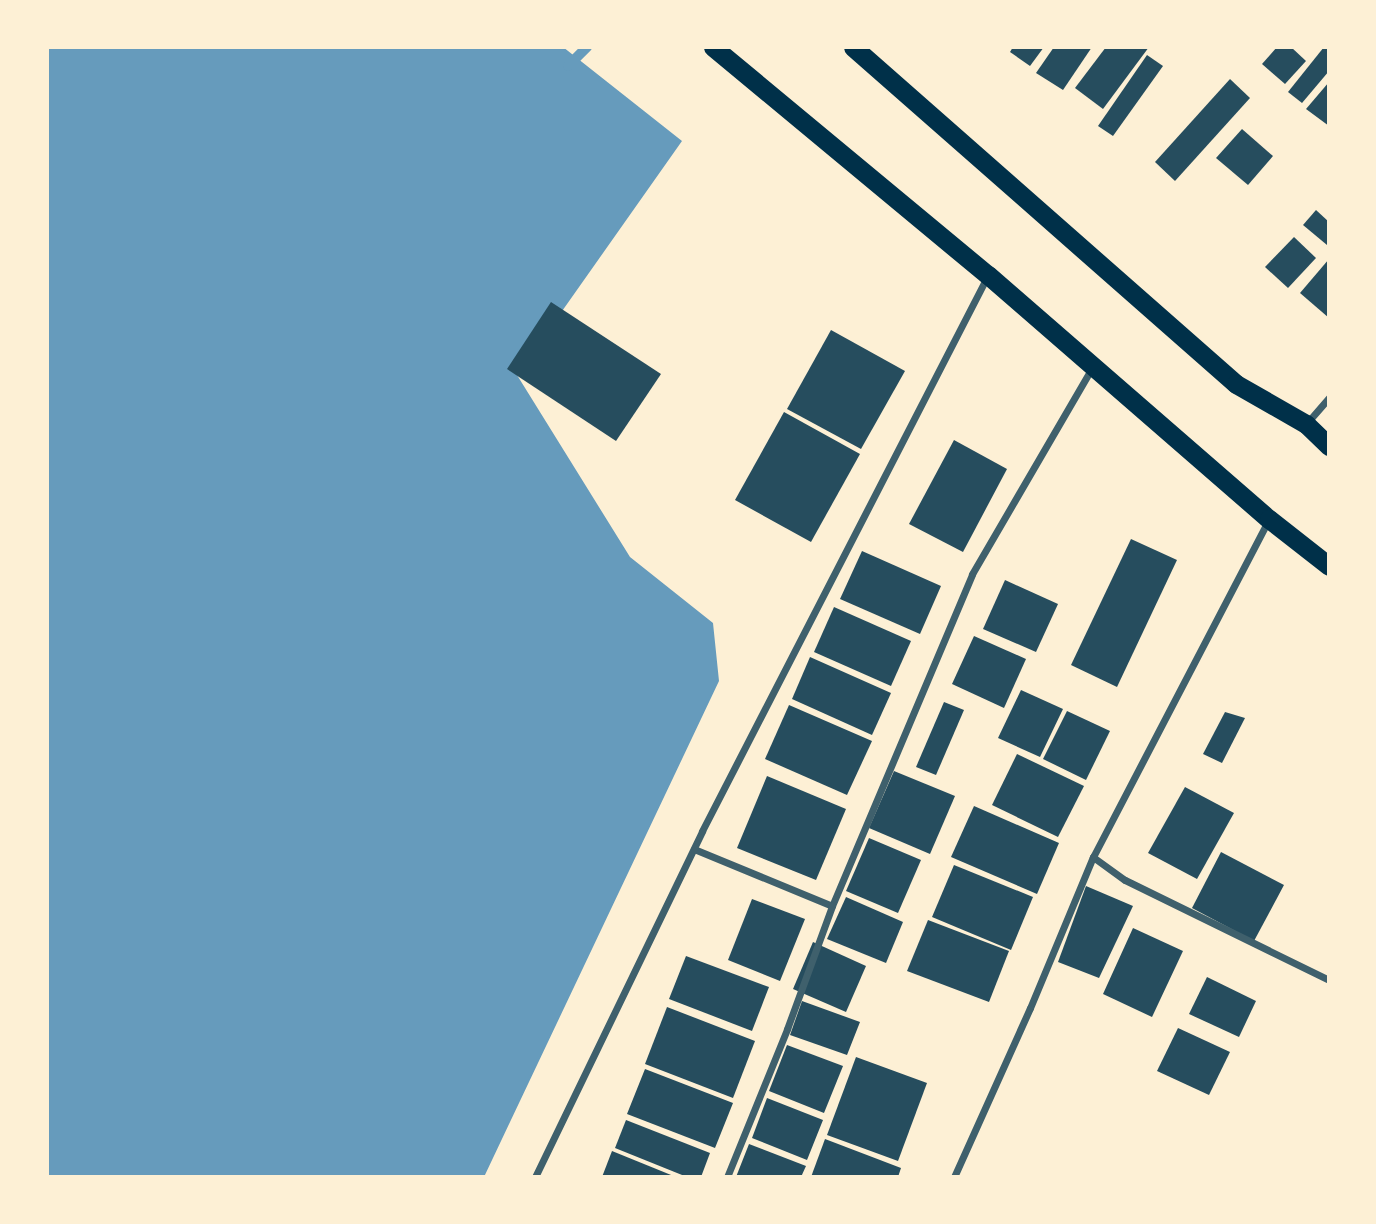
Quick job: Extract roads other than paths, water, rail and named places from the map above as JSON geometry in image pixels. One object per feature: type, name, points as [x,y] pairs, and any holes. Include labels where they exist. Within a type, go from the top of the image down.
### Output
[{"type":"highway","points":[[713,47],[988,275],[1269,519],[1329,566]]},
{"type":"highway","points":[[853,47],[1236,384],[1306,424],[1329,446]]},
{"type":"street","points":[[535,1177],[694,849],[988,275]]},
{"type":"street","points":[[727,1177],[787,1029],[832,906],[972,574],[1094,365]]},
{"type":"street","points":[[1306,424],[1329,398]]},
{"type":"street","points":[[954,1177],[1030,1008],[1093,857],[1269,519]]},
{"type":"street","points":[[694,849],[832,906]]},
{"type":"street","points":[[1093,857],[1125,880],[1329,980]]},
{"type":"water","points":[[47,47],[563,47],[682,141],[517,375],[630,557],[713,623],[719,681],[484,1177],[47,1177]]},
{"type":"waterway","points":[[568,66],[587,47]]}]
